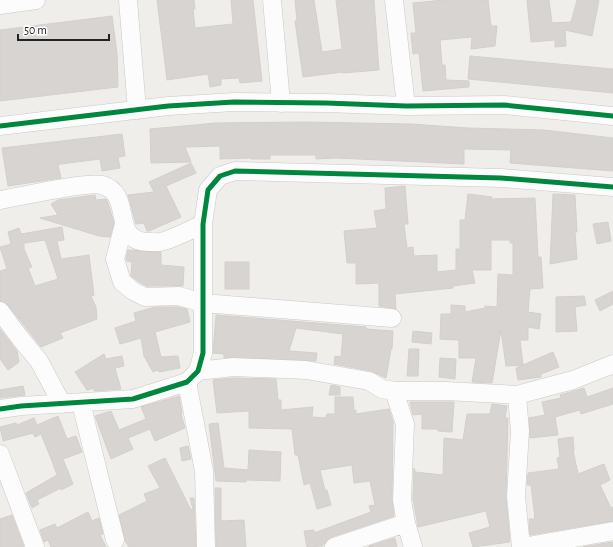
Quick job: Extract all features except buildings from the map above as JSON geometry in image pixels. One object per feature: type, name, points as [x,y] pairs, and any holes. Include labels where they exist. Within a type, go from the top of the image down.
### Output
[{"type":"street","points":[[7,3],[36,0]]},
{"type":"street","points":[[128,0],[137,110]]},
{"type":"street","points":[[272,0],[281,103]]},
{"type":"street","points":[[394,0],[406,106]]},
{"type":"street","points":[[0,126],[137,110],[234,102],[406,106],[504,105],[613,116]]},
{"type":"street","points":[[206,547],[204,471],[193,377],[203,353],[203,224],[208,190],[220,176],[235,171],[501,178],[613,187]]},
{"type":"street","points":[[0,200],[101,184],[113,190],[120,199],[124,224],[129,236],[143,242],[162,242],[203,224]]},
{"type":"street","points":[[124,224],[115,259],[122,282],[133,291],[145,297],[180,296],[203,303],[392,318]]},
{"type":"street","points":[[0,311],[39,361],[62,404]]},
{"type":"street","points":[[0,409],[21,406],[133,399],[193,377],[232,367],[306,370],[369,381],[382,389],[394,391],[446,391],[517,395],[573,380],[613,364]]},
{"type":"street","points":[[394,391],[404,424],[402,500],[406,523],[413,547]]},
{"type":"street","points":[[517,395],[520,431],[516,496],[521,547],[613,531]]},
{"type":"street","points":[[81,403],[114,540]]},
{"type":"street","points":[[0,454],[35,547]]},
{"type":"street","points":[[334,547],[406,523]]},
{"type":"cycle path","points":[[0,126],[168,106],[234,102],[406,106],[504,105],[613,116]]},
{"type":"cycle path","points":[[0,409],[21,406],[133,399],[187,382],[198,371],[203,353],[203,224],[208,190],[220,176],[235,171],[501,178],[613,187]]}]
